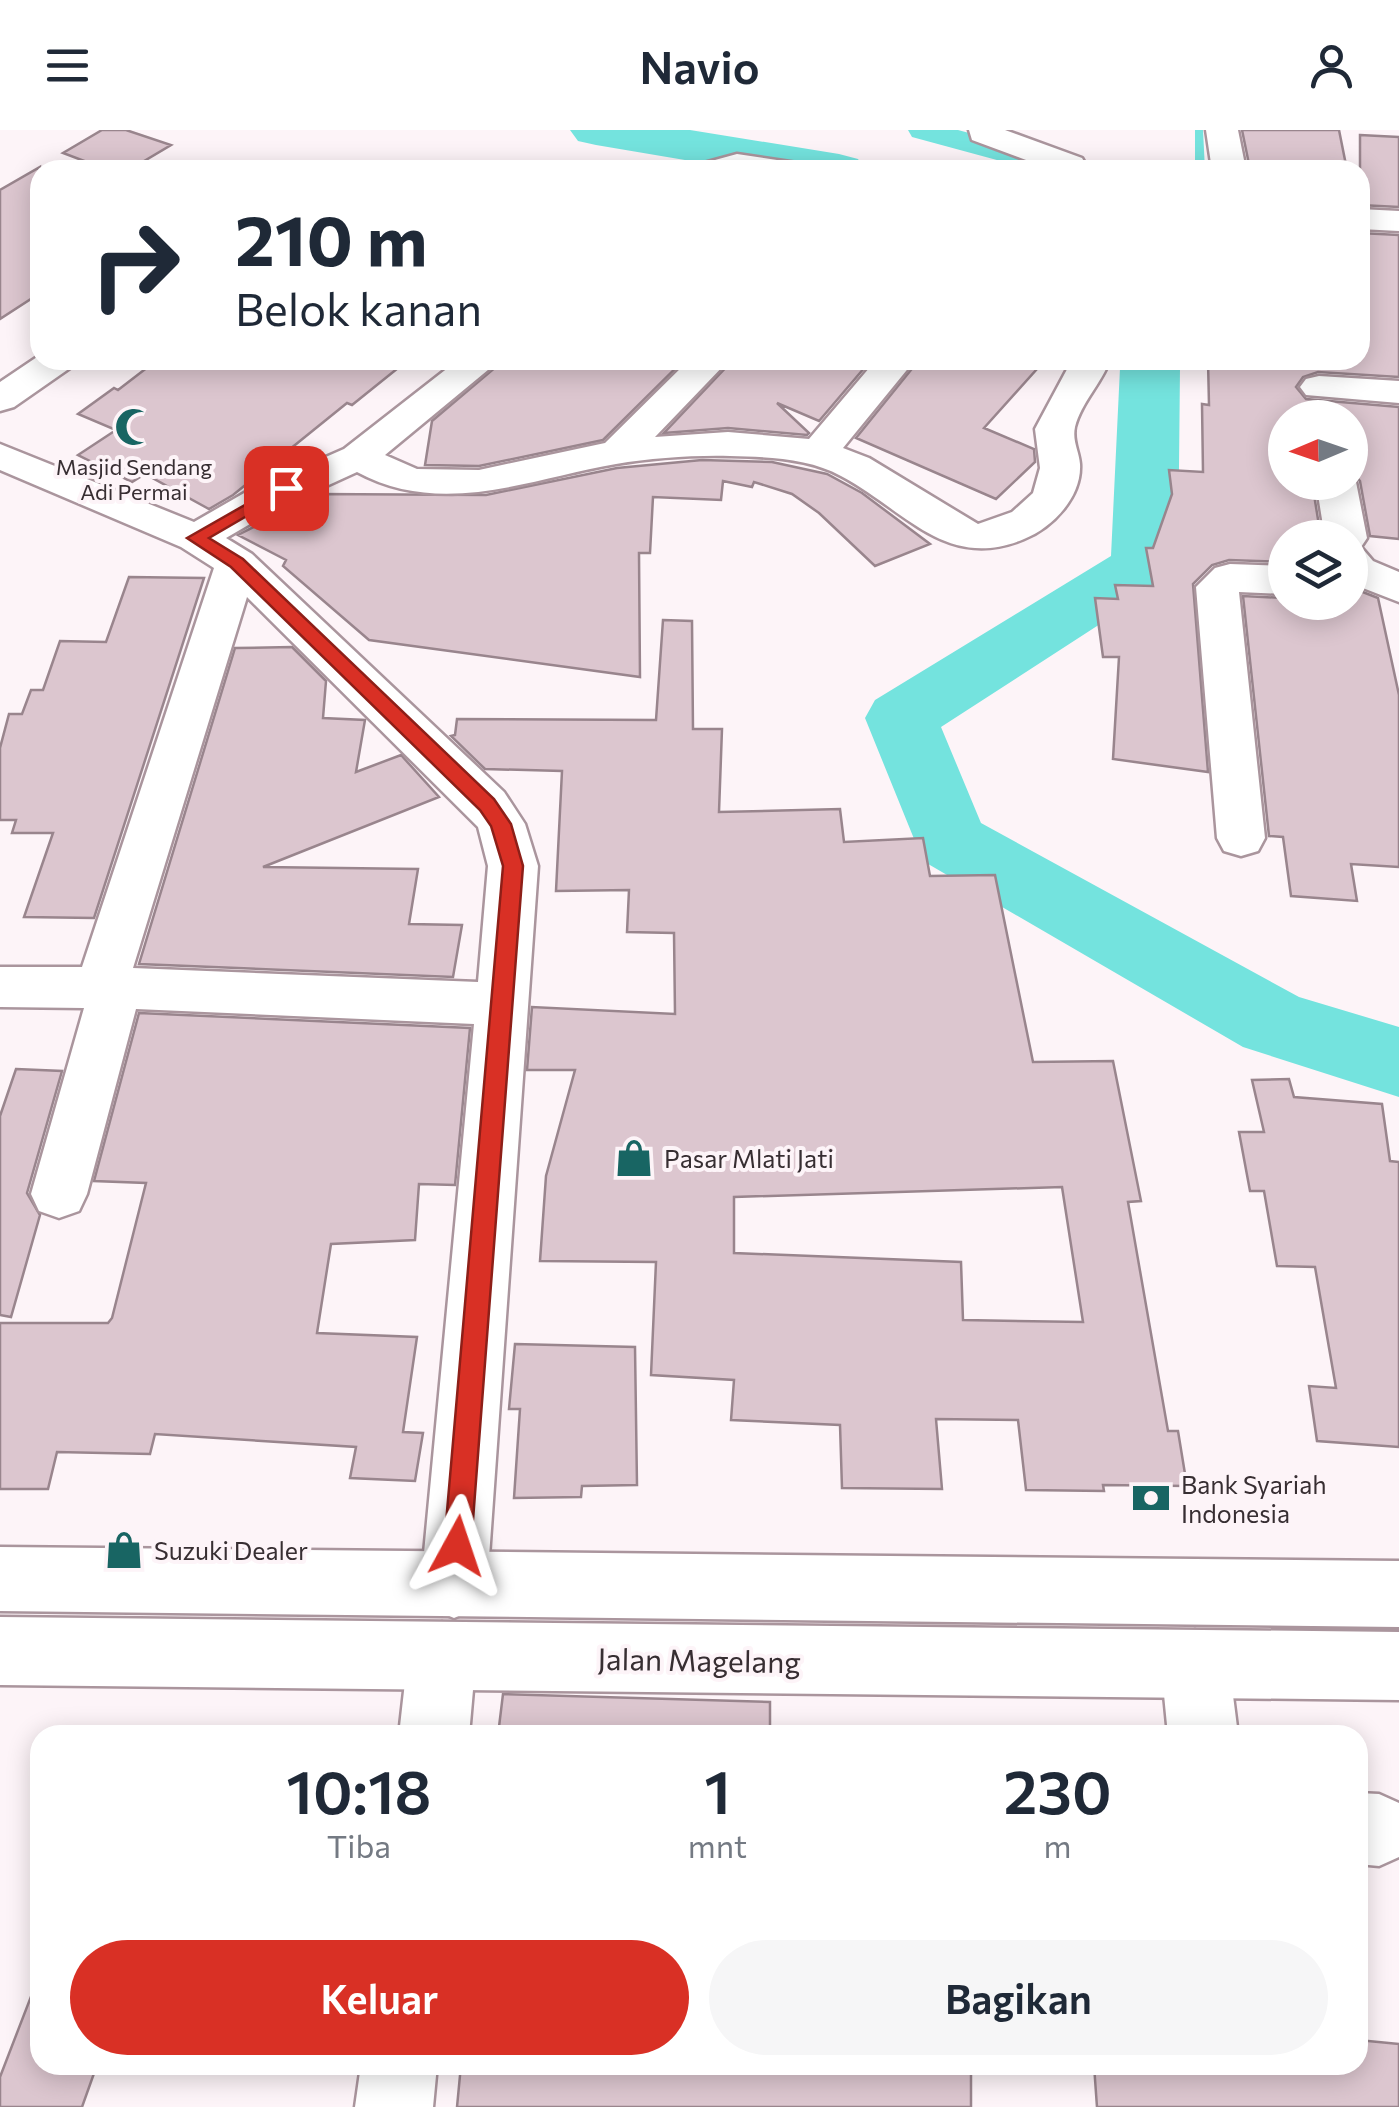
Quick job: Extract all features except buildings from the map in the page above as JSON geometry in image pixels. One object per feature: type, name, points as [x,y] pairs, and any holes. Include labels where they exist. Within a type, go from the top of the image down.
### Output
[{"type":"main road","points":[[1069,130],[1071,160]]},
{"type":"main road","points":[[1222,130],[1227,160]]},
{"type":"main road","points":[[983,133],[1054,160]]},
{"type":"main road","points":[[1370,220],[1399,221]]},
{"type":"main road","points":[[0,399],[42,370]]},
{"type":"main road","points":[[60,1194],[216,550],[260,501],[358,457],[468,370]]},
{"type":"main road","points":[[618,452],[700,370]]},
{"type":"main road","points":[[819,452],[888,370]]},
{"type":"main road","points":[[358,457],[394,476],[417,481],[479,482],[618,452],[728,444],[819,452],[855,467],[964,536],[982,540],[1003,535],[1042,508],[1057,488],[1061,466],[1054,442],[1055,426],[1086,370]]},
{"type":"main road","points":[[1319,388],[1399,392]]},
{"type":"main road","points":[[0,456],[216,550],[487,804],[501,824],[513,866],[454,1585]]},
{"type":"main road","points":[[1368,575],[1398,588]]},
{"type":"main road","points":[[1241,838],[1218,586],[1230,578],[1268,579]]},
{"type":"main road","points":[[1368,586],[1398,588]]},
{"type":"main road","points":[[0,987],[501,1004]]},
{"type":"main road","points":[[0,1579],[1399,1594]]},
{"type":"main road","name":"Jalan Magelang","points":[[0,1651],[1399,1666]]},
{"type":"main road","points":[[435,1725],[442,1656]]},
{"type":"main road","points":[[1195,1664],[1203,1725]]},
{"type":"main road","points":[[394,2107],[398,2075]]},
{"type":"waterway","points":[[596,130],[778,160]]},
{"type":"waterway","points":[[923,130],[1032,160]]},
{"type":"waterway","points":[[1199,130],[1200,160]]},
{"type":"waterway","points":[[1150,370],[1144,565],[901,718],[950,841],[1273,1023],[1399,1062]]},
{"type":"place","name":"Masjid Sendang Adi Permai","points":[[134,427]]},
{"type":"place","name":"Pasar Mlati Jati","points":[[634,1158]]},
{"type":"place","name":"Bank Syariah Indonesia","points":[[1151,1498]]},
{"type":"place","name":"Suzuki Dealer","points":[[124,1550]]},
{"type":"route","points":[[286,488],[196,538],[237,563],[487,804],[510,845],[513,866],[457,1546]]}]
